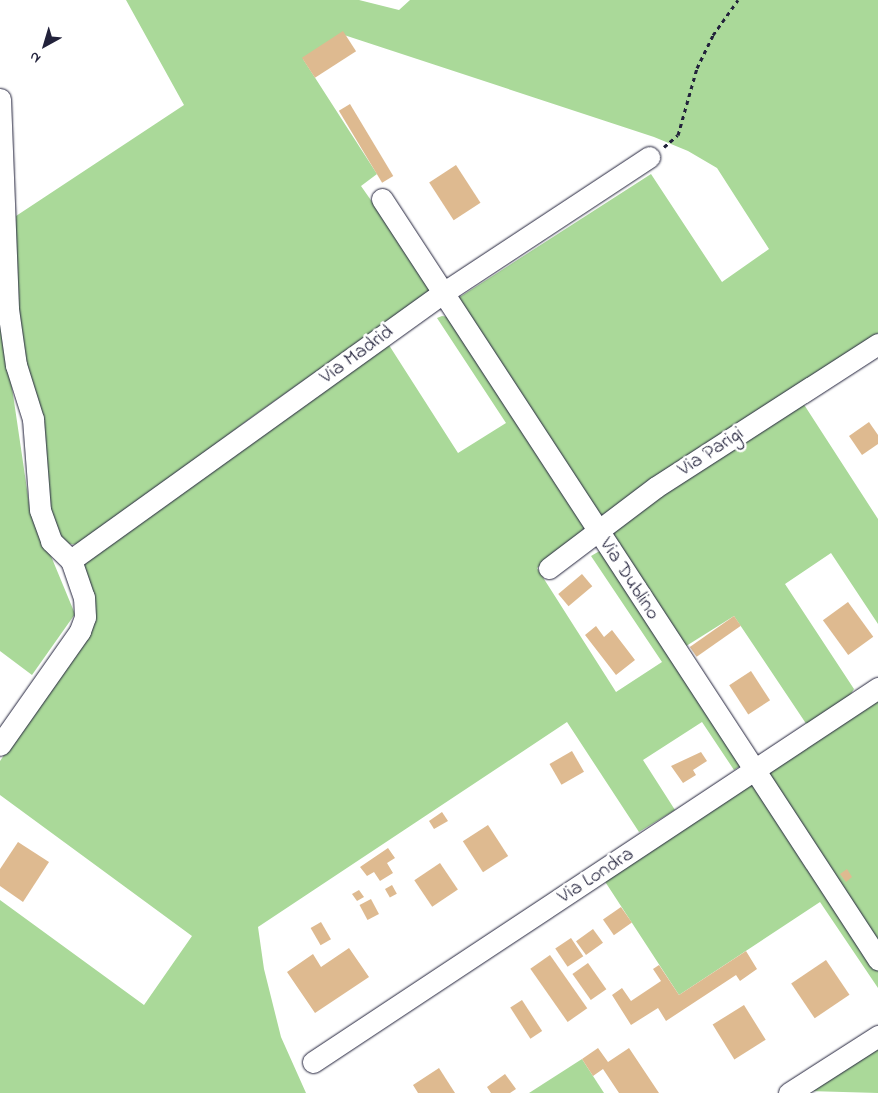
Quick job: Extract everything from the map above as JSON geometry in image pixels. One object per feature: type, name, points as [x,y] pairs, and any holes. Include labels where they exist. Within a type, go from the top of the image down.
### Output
[{"type":"street","points":[[0,99],[4,128],[2,242],[14,356],[33,419],[40,510],[50,541],[70,560],[84,597],[85,617],[80,630],[0,745]]},
{"type":"street","name":"Via Madrid","points":[[70,560],[443,293],[649,157]]},
{"type":"street","name":"Via Dublino","points":[[382,199],[878,959]]},
{"type":"street","name":"Via Parigi","points":[[549,568],[597,530],[665,482],[878,344]]},
{"type":"street","name":"Via Londra","points":[[313,1062],[756,771],[878,688]]},
{"type":"street","points":[[789,1093],[878,1036]]},
{"type":"path","points":[[649,157],[678,135],[697,68],[713,35],[738,0]]},
{"type":"green space","points":[[126,0],[359,0],[399,10],[410,0],[878,0],[878,333],[598,518],[455,300],[651,174],[722,282],[769,249],[717,168],[688,151],[654,137],[341,34],[303,59],[377,174],[361,186],[429,283],[429,292],[252,417],[80,545],[62,541],[46,506],[23,367],[13,290],[16,216],[184,105]]},
{"type":"green space","points":[[0,306],[29,503],[75,614],[32,675],[0,651]]},
{"type":"green space","points":[[442,316],[449,317],[589,528],[537,568],[616,692],[662,662],[591,556],[603,549],[740,766],[734,770],[702,722],[643,760],[675,810],[639,832],[567,722],[258,927],[264,969],[281,1037],[306,1093],[0,1093],[0,900],[144,1005],[192,936],[0,795],[0,761],[85,635],[83,567],[87,556],[387,342],[458,453],[506,423],[437,318]]},
{"type":"green space","points":[[803,403],[878,519],[878,624],[831,553],[785,584],[854,689],[849,697],[807,725],[734,616],[683,648],[608,535],[659,494]]},
{"type":"green space","points":[[878,696],[878,988],[820,902],[679,995],[604,880]]},
{"type":"green space","points":[[878,1046],[878,1093],[808,1091]]},
{"type":"green space","points":[[582,1059],[604,1093],[529,1093]]},
{"type":"building","points":[[343,31],[356,51],[315,78],[302,58]]},
{"type":"building","points":[[350,104],[393,176],[382,183],[339,111]]},
{"type":"building","points":[[456,165],[481,203],[454,220],[429,182]]},
{"type":"building","points":[[869,422],[878,435],[878,444],[862,455],[849,436]]},
{"type":"building","points":[[582,574],[592,586],[569,606],[558,594]]},
{"type":"building","points":[[848,602],[873,637],[848,655],[823,620]]},
{"type":"building","points":[[734,616],[741,626],[697,657],[690,647]]},
{"type":"building","points":[[596,626],[604,637],[612,630],[635,660],[616,675],[585,635]]},
{"type":"building","points":[[751,671],[770,700],[748,715],[729,685]]},
{"type":"building","points":[[572,751],[584,772],[561,785],[549,764]]},
{"type":"building","points":[[701,752],[707,761],[693,770],[696,775],[683,783],[671,766]]},
{"type":"building","points":[[442,812],[448,821],[434,829],[429,821]]},
{"type":"building","points":[[488,825],[508,856],[483,872],[463,841]]},
{"type":"building","points":[[18,842],[49,862],[23,902],[0,886],[0,869]]},
{"type":"building","points":[[388,848],[395,858],[387,863],[393,873],[380,881],[374,872],[367,876],[360,867]]},
{"type":"building","points":[[440,863],[458,890],[432,907],[414,880]]},
{"type":"building","points":[[847,869],[852,877],[846,882],[840,874]]},
{"type":"building","points":[[392,885],[397,894],[390,898],[385,889]]},
{"type":"building","points":[[359,890],[364,897],[357,901],[352,894]]},
{"type":"building","points":[[371,899],[379,914],[368,920],[360,905]]},
{"type":"building","points":[[621,907],[632,923],[614,935],[603,920]]},
{"type":"building","points":[[321,922],[331,939],[321,945],[311,928]]},
{"type":"building","points":[[593,929],[603,943],[586,955],[576,941]]},
{"type":"building","points":[[571,938],[583,956],[568,967],[555,949]]},
{"type":"building","points":[[349,948],[369,977],[315,1013],[287,972],[313,954],[321,967]]},
{"type":"building","points":[[746,951],[757,969],[740,981],[736,975],[666,1021],[658,1008],[631,1025],[612,995],[622,988],[631,1001],[661,981],[653,969],[659,965],[679,995]]},
{"type":"building","points":[[550,955],[587,1008],[568,1022],[530,969]]},
{"type":"building","points":[[826,960],[849,995],[815,1018],[791,983]]},
{"type":"building","points":[[588,963],[606,989],[591,1000],[572,974]]},
{"type":"building","points":[[522,1000],[542,1031],[530,1039],[510,1008]]},
{"type":"building","points":[[744,1005],[766,1040],[734,1059],[713,1025]]},
{"type":"building","points":[[598,1048],[608,1062],[629,1048],[659,1093],[619,1093],[603,1069],[593,1076],[582,1059]]},
{"type":"building","points":[[439,1068],[455,1093],[418,1093],[413,1085]]},
{"type":"building","points":[[505,1074],[516,1089],[510,1093],[491,1093],[487,1087]]}]
